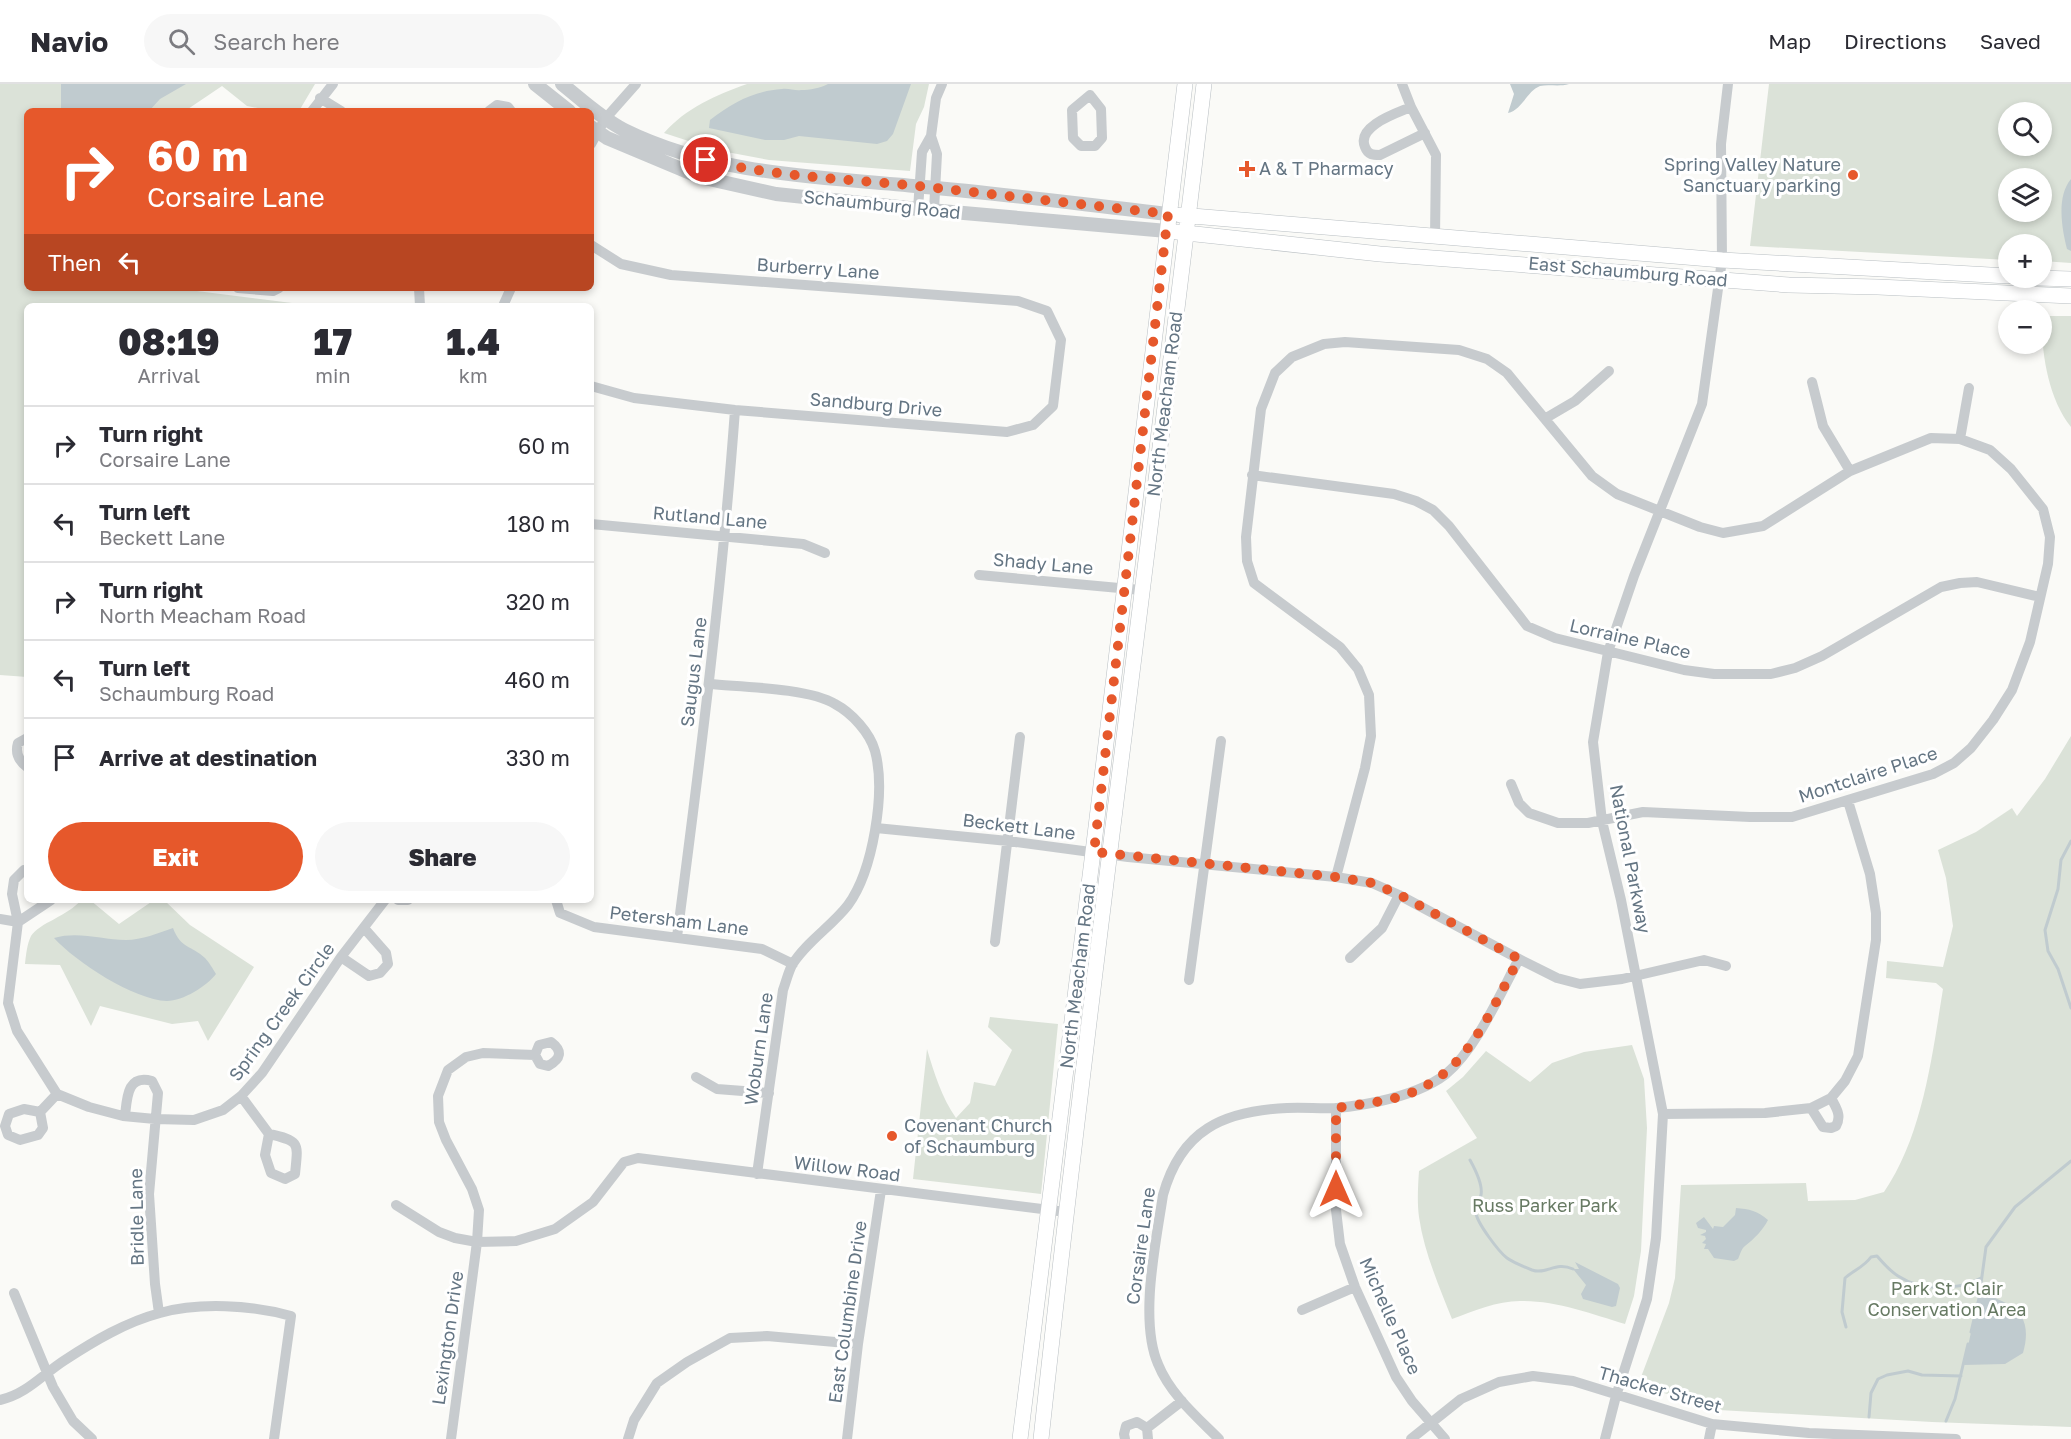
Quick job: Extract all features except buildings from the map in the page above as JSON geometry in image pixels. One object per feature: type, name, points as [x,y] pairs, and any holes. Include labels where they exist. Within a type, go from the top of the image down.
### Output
[{"type":"main road","name":"North Meacham Road","points":[[1020,1439],[1094,852],[1185,84]]},
{"type":"main road","name":"North Meacham Road","points":[[1041,1439],[1066,1212],[1204,84]]},
{"type":"main road","name":"Schaumburg Road","points":[[1168,214],[1189,216]]},
{"type":"main road","name":"East Schaumburg Road","points":[[1189,216],[1722,260],[1998,275]]},
{"type":"main road","name":"Schaumburg Road","points":[[1167,231],[1186,232]]},
{"type":"main road","name":"East Schaumburg Road","points":[[1186,232],[1380,254],[1719,280],[1789,285],[2071,296]]},
{"type":"main road","points":[[2052,278],[2071,279]]},
{"type":"street","points":[[314,108],[333,84]]},
{"type":"street","points":[[535,84],[565,108]]},
{"type":"street","name":"Schaumburg Road","points":[[562,84],[592,108]]},
{"type":"street","points":[[594,133],[636,84]]},
{"type":"street","points":[[918,209],[922,152],[931,136],[936,99],[942,84]]},
{"type":"street","points":[[1402,84],[1436,155],[1435,237]]},
{"type":"street","name":"National Parkway","points":[[1605,1439],[1616,1396],[1647,1299],[1656,1238],[1663,1114],[1621,900],[1602,821],[1593,742],[1608,652],[1634,576],[1702,404],[1722,260],[1721,144],[1728,84]]},
{"type":"street","points":[[1091,89],[1101,109],[1102,138],[1095,146],[1081,146],[1073,138],[1072,110],[1091,89]]},
{"type":"street","points":[[320,98],[336,108]]},
{"type":"street","points":[[493,108],[497,105],[509,108]]},
{"type":"street","points":[[1411,106],[1372,126],[1363,140],[1367,152],[1380,155],[1425,133]]},
{"type":"street","name":"Schaumburg Road","points":[[594,109],[624,130],[690,156],[723,164],[795,175],[920,186],[1168,214]]},
{"type":"street","name":"Schaumburg Road","points":[[594,134],[671,166],[728,184],[776,194],[1167,231]]},
{"type":"street","points":[[931,136],[937,154],[934,210]]},
{"type":"street","name":"Burberry Lane","points":[[594,247],[621,264],[670,275],[1018,301],[1047,311]]},
{"type":"street","name":"Sandburg Drive","points":[[594,387],[634,398],[735,410],[1007,432],[1033,425],[1053,406],[1061,340],[1047,311]]},
{"type":"street","name":"Montclaire Place","points":[[1252,475],[1261,409],[1275,373],[1292,357],[1324,344],[1345,342],[1459,350],[1487,359],[1507,373],[1592,476],[1617,494],[1700,527],[1723,533],[1763,526],[1850,471],[1931,438],[1960,439],[1990,450],[2011,469],[2043,509],[2050,537],[2049,564],[2030,642],[2012,690],[1993,720],[1971,748],[1954,763],[1933,774],[1792,817],[1643,812],[1602,821],[1558,822],[1529,813],[1519,803],[1511,784]]},
{"type":"street","points":[[1546,418],[1575,401],[1610,371]]},
{"type":"street","points":[[1812,382],[1823,426],[1850,471]]},
{"type":"street","points":[[1960,439],[1969,388]]},
{"type":"street","name":"Saugus Lane","points":[[677,937],[710,684],[726,536],[735,410]]},
{"type":"street","points":[[1252,475],[1246,537],[1248,561],[1254,583],[1340,647],[1358,669],[1369,695],[1371,736],[1365,768],[1336,877]]},
{"type":"street","name":"Lorraine Place","points":[[1252,475],[1394,494],[1416,501],[1433,510],[1449,526],[1527,626],[1555,638],[1684,670],[1713,674],[1771,674],[1795,668],[1822,656],[1941,587],[1960,583],[1977,582],[2040,597]]},
{"type":"street","name":"Rutland Lane","points":[[594,524],[803,544],[825,553]]},
{"type":"street","name":"Shady Lane","points":[[979,575],[1141,590]]},
{"type":"street","name":"Woburn Lane","points":[[710,684],[809,694],[835,703],[861,725],[875,750],[879,786],[876,828],[866,869],[848,904],[793,964],[783,990],[758,1174]]},
{"type":"street","points":[[995,942],[1020,737]]},
{"type":"street","points":[[24,740],[18,743],[17,748],[20,760],[24,763]]},
{"type":"street","points":[[1189,980],[1221,741]]},
{"type":"street","points":[[1663,1114],[1765,1113],[1811,1108],[1831,1098],[1845,1081],[1858,1056],[1876,940],[1876,913],[1870,874],[1848,801]]},
{"type":"street","name":"Beckett Lane","points":[[876,828],[1336,877],[1372,883],[1400,895],[1557,978],[1580,984],[1636,976],[1704,960],[1726,966]]},
{"type":"street","points":[[24,870],[14,880],[12,894],[18,922],[8,1003],[17,1031],[57,1094],[40,1112]]},
{"type":"street","points":[[1350,958],[1382,928],[1400,895]]},
{"type":"street","points":[[0,920],[18,922],[46,903]]},
{"type":"street","name":"Spring Creek Circle","points":[[57,1094],[88,1107],[125,1116],[155,1119],[194,1120],[223,1110],[241,1096],[262,1073],[341,957],[384,903]]},
{"type":"street","name":"Petersham Lane","points":[[557,903],[560,913],[594,927],[762,949],[793,964]]},
{"type":"street","points":[[341,957],[369,976],[380,973],[388,964],[386,952],[364,928]]},
{"type":"street","name":"Corsaire Lane","points":[[1182,1401],[1158,1364],[1150,1338],[1148,1312],[1160,1214],[1168,1176],[1182,1152],[1202,1130],[1220,1121],[1246,1113],[1285,1108],[1336,1108],[1396,1098],[1428,1085],[1446,1074],[1472,1044],[1519,959]]},
{"type":"street","name":"Lexington Drive","points":[[451,1439],[477,1242],[479,1210],[472,1189],[439,1122],[438,1096],[448,1070],[466,1057],[483,1053],[535,1055]]},
{"type":"street","points":[[696,1077],[717,1089],[769,1093]]},
{"type":"street","name":"Bridle Lane","points":[[125,1116],[131,1085],[137,1080],[152,1081],[158,1093],[149,1194],[159,1313]]},
{"type":"street","points":[[241,1096],[269,1134]]},
{"type":"street","points":[[1811,1108],[1823,1126],[1831,1128],[1836,1126],[1839,1113],[1831,1098]]},
{"type":"street","name":"Michelle Place","points":[[1336,1108],[1336,1210],[1340,1244],[1355,1287],[1396,1377],[1412,1401],[1446,1439]]},
{"type":"street","name":"Willow Road","points":[[477,1242],[516,1241],[555,1229],[592,1202],[624,1162],[638,1158],[1066,1212]]},
{"type":"street","name":"East Columbine Drive","points":[[848,1439],[858,1344],[881,1190]]},
{"type":"street","points":[[396,1205],[439,1232],[477,1242]]},
{"type":"street","points":[[1302,1310],[1355,1287]]},
{"type":"street","points":[[14,1293],[47,1374],[73,1421],[92,1439]]},
{"type":"street","points":[[0,1400],[16,1395],[88,1345],[159,1313],[187,1308],[241,1307],[271,1310],[291,1316],[274,1439]]},
{"type":"street","points":[[628,1439],[634,1419],[657,1383],[687,1362],[730,1338],[767,1336],[858,1344]]},
{"type":"street","name":"Thacker Street","points":[[1411,1439],[1461,1399],[1499,1382],[1533,1376],[1573,1381],[1712,1424],[1809,1433],[1956,1439]]},
{"type":"street","points":[[1125,1439],[1124,1430],[1130,1424],[1141,1423],[1148,1433],[1182,1401],[1219,1439]]},
{"type":"street","points":[[1709,1439],[1712,1424]]},
{"type":"green space","points":[[0,84],[315,84],[301,108],[247,106],[222,86],[189,108],[24,108],[24,291],[197,291],[292,303],[24,303],[24,677],[0,675]]},
{"type":"green space","points":[[747,84],[929,84],[924,107],[916,124],[910,171],[769,160],[716,150],[664,133],[682,116],[702,103]]},
{"type":"green space","points":[[1769,84],[2071,84],[2071,263],[2052,262],[2052,234],[1998,234],[1998,259],[1750,246]]},
{"type":"green space","points":[[2052,316],[2071,316],[2071,427],[2051,389],[2044,354],[2052,354]]},
{"type":"green space","name":"Park St. Clair Conservation Area","points":[[2071,736],[2071,1427],[1719,1410],[1638,1385],[1669,1303],[1675,1278],[1681,1185],[1806,1183],[1808,1201],[1855,1200],[1884,1192],[1908,1146],[1917,1120],[1930,1068],[1943,989],[1936,983],[1886,978],[1887,961],[1943,967],[1953,926],[1946,878],[1938,850],[1976,832],[2012,808],[2017,816],[2045,779]]},
{"type":"green space","points":[[78,903],[94,903],[119,924],[150,903],[167,903],[190,925],[254,967],[208,1041],[198,1021],[172,1024],[100,1006],[91,1026],[60,965],[25,964],[29,942],[35,931]]},
{"type":"green space","points":[[990,1017],[1058,1024],[1041,1194],[913,1179],[927,1049],[943,1094],[956,1118],[970,1103],[974,1082],[995,1086],[1012,1050],[988,1027]]},
{"type":"green space","name":"Russ Parker Park","points":[[1632,1045],[1644,1079],[1647,1128],[1641,1251],[1634,1296],[1625,1324],[1573,1308],[1533,1301],[1503,1303],[1452,1319],[1424,1243],[1418,1200],[1419,1171],[1477,1138],[1446,1091],[1463,1077],[1486,1051],[1530,1082],[1552,1063],[1584,1052]]},
{"type":"shaded area","points":[[61,84],[186,84],[160,99],[152,108],[61,108]]},
{"type":"shaded area","points":[[828,84],[911,84],[893,134],[887,141],[877,144],[799,136],[784,140],[765,140],[709,128],[710,120],[727,108],[753,95],[772,90],[811,89]]},
{"type":"shaded area","points":[[1510,84],[1569,84],[1535,88],[1517,108],[1508,113],[1514,94]]},
{"type":"shaded area","points":[[2071,179],[2071,251],[2067,249],[2063,232],[2062,204],[2066,186]]},
{"type":"shaded area","points":[[173,928],[179,940],[205,958],[216,974],[194,992],[167,1001],[139,994],[106,978],[76,958],[54,938],[72,935],[132,940]]},
{"type":"shaded area","points":[[1736,1208],[1761,1214],[1768,1220],[1758,1234],[1744,1247],[1738,1259],[1734,1261],[1714,1258],[1708,1249],[1704,1249],[1706,1244],[1702,1243],[1706,1239],[1705,1236],[1700,1235],[1706,1230],[1698,1228],[1696,1223],[1704,1217],[1713,1229],[1714,1226],[1723,1227],[1735,1215]]},
{"type":"shaded area","points":[[1575,1262],[1618,1284],[1620,1288],[1616,1306],[1612,1307],[1583,1299],[1581,1294],[1586,1285],[1573,1269],[1579,1269]]},
{"type":"shaded area","points":[[1980,1290],[2013,1307],[2025,1324],[2026,1338],[2023,1353],[2005,1364],[1964,1365]]},
{"type":"waterway","points":[[2071,841],[2061,860],[2058,889],[2045,930],[2048,951],[2058,969],[2071,1008]]},
{"type":"waterway","points":[[1470,1160],[1481,1187],[1476,1210],[1477,1218],[1503,1255],[1532,1270],[1542,1271],[1561,1266],[1573,1269]]},
{"type":"waterway","points":[[1971,1332],[1979,1298],[1986,1247],[2015,1207],[2071,1161]]},
{"type":"waterway","points":[[1846,1327],[1842,1312],[1845,1278],[1871,1257],[1877,1256],[1892,1272],[1907,1281],[1928,1287],[1950,1287],[1981,1278]]},
{"type":"waterway","points":[[1946,1421],[1955,1399],[1968,1344]]},
{"type":"waterway","points":[[1869,1417],[1871,1393],[1878,1379],[1908,1371],[1922,1375],[1961,1376]]},
{"type":"place","name":"A & T Pharmacy","points":[[1247,169]]},
{"type":"place","name":"Spring Valley Nature Sanctuary parking","points":[[1853,175]]},
{"type":"place","name":"Covenant Church of Schaumburg","points":[[892,1136]]},
{"type":"route","points":[[706,160],[754,170],[795,175],[1168,214],[1094,852],[1336,877],[1372,883],[1400,895],[1519,959],[1472,1044],[1446,1074],[1428,1085],[1396,1098],[1336,1108],[1336,1189]]}]
